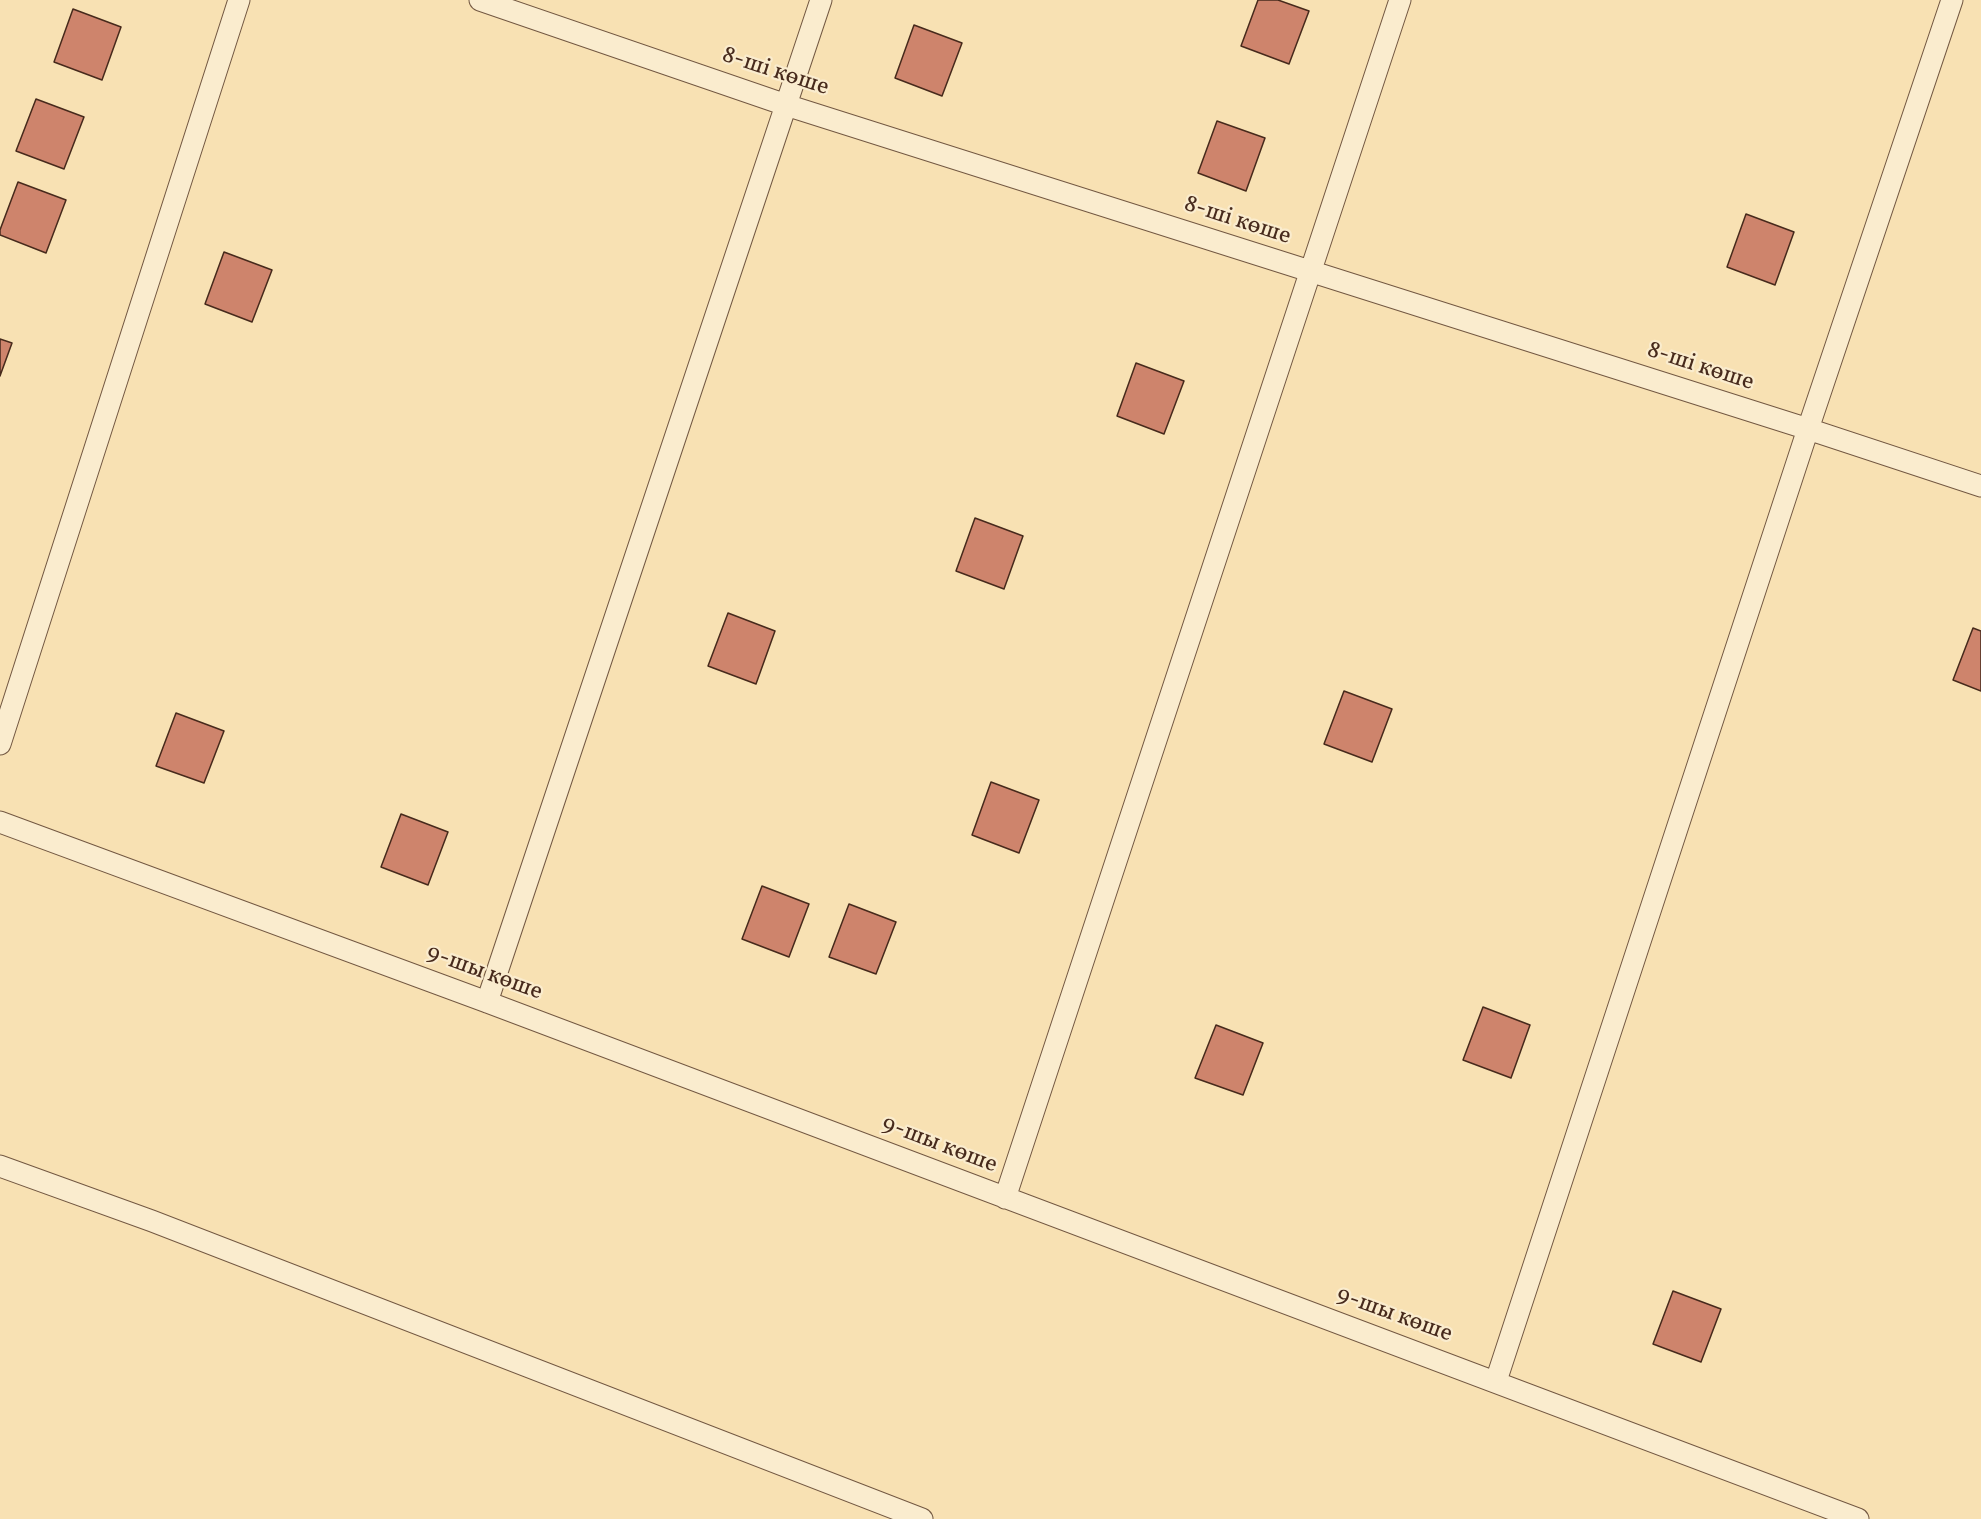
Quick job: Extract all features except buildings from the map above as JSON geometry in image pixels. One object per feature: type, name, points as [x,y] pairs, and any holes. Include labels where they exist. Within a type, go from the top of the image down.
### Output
[{"type":"lane","points":[[0,744],[239,0]]},
{"type":"lane","name":"8-ші көше","points":[[480,0],[786,105],[1981,486]]},
{"type":"lane","points":[[487,1002],[821,0]]},
{"type":"lane","points":[[1005,1198],[1400,0]]},
{"type":"lane","points":[[1496,1381],[1808,429],[1952,0]]},
{"type":"lane","name":"9-шы көше","points":[[0,822],[487,1002],[1858,1519]]},
{"type":"lane","points":[[0,1166],[152,1221],[922,1519]]}]
